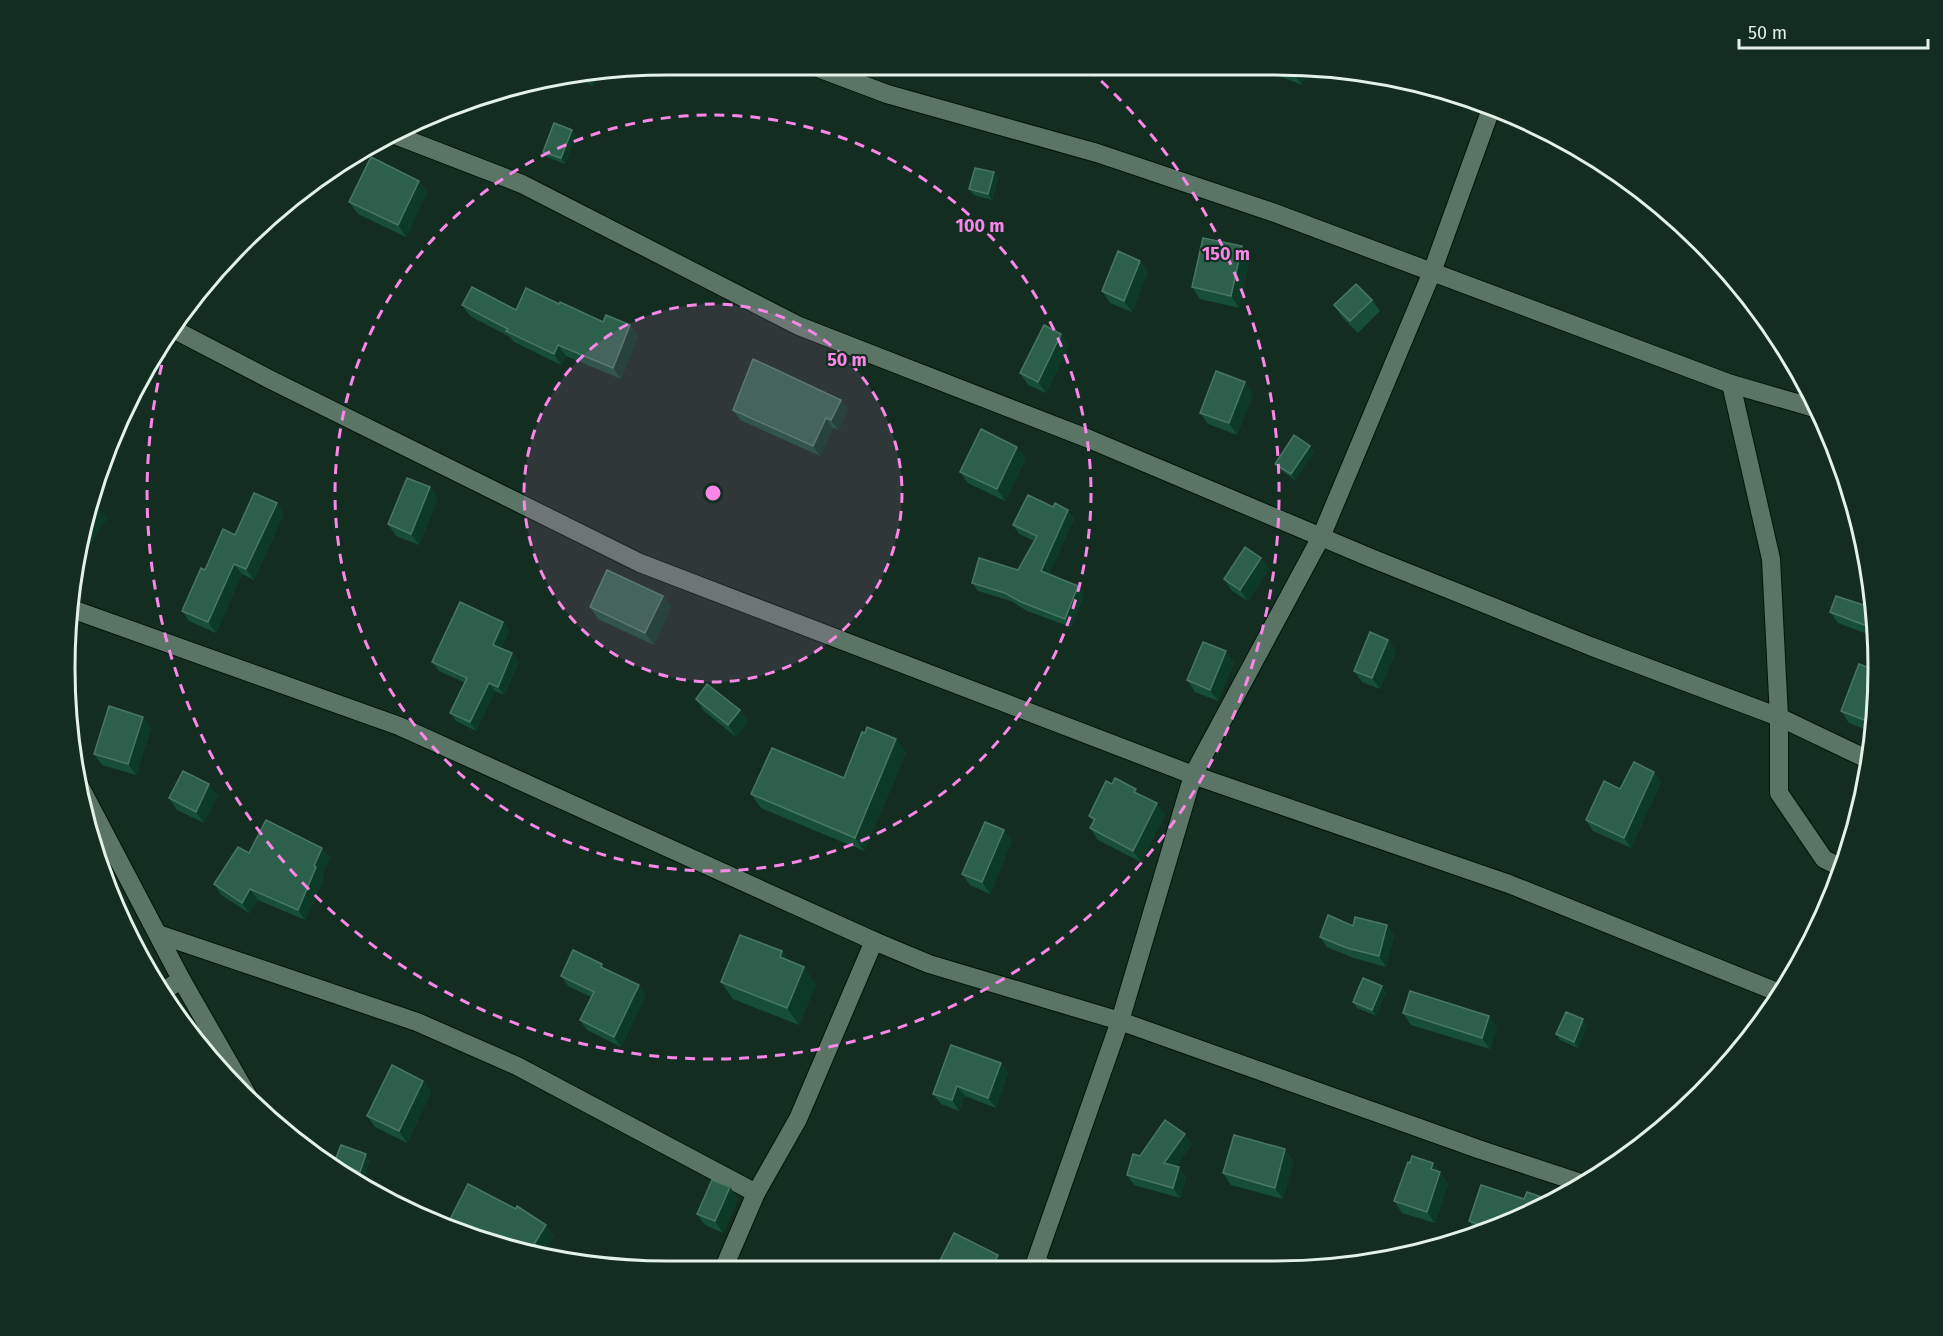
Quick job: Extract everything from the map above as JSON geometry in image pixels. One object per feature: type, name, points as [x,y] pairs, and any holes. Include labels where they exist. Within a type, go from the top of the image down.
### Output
[{"type":"street","points":[[837,75],[887,94],[1097,153],[1272,212],[1731,384],[1807,406]]},
{"type":"street","points":[[1036,1261],[1120,1021],[1193,775],[1321,537],[1432,272],[1489,115]]},
{"type":"street","points":[[402,138],[522,184],[799,326],[1089,439],[1321,537],[1590,646],[1779,717],[1861,756]]},
{"type":"street","points":[[180,332],[640,563],[1193,775],[1509,884],[1772,990]]},
{"type":"street","points":[[1731,384],[1771,559],[1779,717],[1779,793],[1824,859],[1835,864]]},
{"type":"street","points":[[78,611],[399,726],[929,964],[1120,1021],[1480,1150],[1573,1181]]},
{"type":"street","points":[[92,810],[181,979],[234,1071]]},
{"type":"street","points":[[158,934],[417,1022],[517,1066],[756,1193]]},
{"type":"street","points":[[727,1261],[756,1193],[798,1119],[874,941]]},
{"type":"street","points":[[169,988],[181,979]]},
{"type":"building","points":[[554,123],[572,130],[561,158],[543,152]]},
{"type":"building","points":[[371,157],[419,181],[398,225],[349,202]]},
{"type":"building","points":[[975,168],[994,172],[988,194],[969,189]]},
{"type":"building","points":[[1203,238],[1242,246],[1231,296],[1192,287]]},
{"type":"building","points":[[1118,251],[1140,261],[1124,301],[1102,291]]},
{"type":"building","points":[[1356,284],[1372,300],[1350,321],[1334,305]]},
{"type":"building","points":[[472,287],[516,310],[526,288],[603,322],[606,315],[630,325],[613,368],[558,345],[554,354],[506,331],[508,329],[462,305]]},
{"type":"building","points":[[1044,325],[1061,334],[1038,382],[1020,373]]},
{"type":"building","points":[[753,359],[841,400],[831,420],[826,418],[813,446],[733,410]]},
{"type":"building","points":[[1216,371],[1245,382],[1229,423],[1200,413]]},
{"type":"building","points":[[981,429],[1017,447],[997,489],[960,472]]},
{"type":"building","points":[[1294,435],[1310,446],[1291,474],[1275,464]]},
{"type":"building","points":[[407,478],[430,487],[411,534],[388,524]]},
{"type":"building","points":[[254,493],[277,503],[246,569],[234,564],[208,622],[182,611],[201,568],[205,570],[223,529],[235,535]]},
{"type":"building","points":[[1028,495],[1053,507],[1055,503],[1068,510],[1041,571],[1078,586],[1065,619],[1021,602],[1005,593],[972,583],[979,558],[1018,570],[1037,536],[1013,525]]},
{"type":"building","points":[[1245,547],[1261,558],[1240,590],[1224,579]]},
{"type":"building","points":[[607,570],[663,596],[645,633],[590,607]]},
{"type":"building","points":[[1836,596],[1864,605],[1867,626],[1830,612]]},
{"type":"building","points":[[460,602],[503,622],[493,645],[512,653],[498,687],[489,683],[470,722],[450,713],[467,678],[432,662]]},
{"type":"building","points":[[1370,632],[1388,640],[1372,678],[1354,671]]},
{"type":"building","points":[[1203,642],[1226,651],[1210,690],[1187,680]]},
{"type":"building","points":[[1859,664],[1868,667],[1866,720],[1841,711]]},
{"type":"building","points":[[707,684],[740,710],[728,725],[696,699]]},
{"type":"building","points":[[109,706],[143,717],[128,764],[94,754]]},
{"type":"building","points":[[867,727],[896,739],[855,838],[751,794],[772,748],[844,778],[862,732],[865,733]]},
{"type":"building","points":[[1634,762],[1654,772],[1624,838],[1586,820],[1604,781],[1620,789]]},
{"type":"building","points":[[183,771],[209,784],[196,812],[169,798]]},
{"type":"building","points":[[1115,778],[1136,789],[1134,792],[1157,803],[1133,851],[1090,828],[1095,819],[1089,816],[1106,781],[1112,784]]},
{"type":"building","points":[[266,820],[322,848],[298,910],[250,889],[242,903],[214,884],[238,847],[249,853]]},
{"type":"building","points":[[985,822],[1004,830],[982,882],[962,874]]},
{"type":"building","points":[[1328,915],[1353,926],[1355,917],[1387,925],[1379,956],[1347,948],[1320,937]]},
{"type":"building","points":[[740,935],[782,951],[780,957],[804,967],[787,1008],[721,982]]},
{"type":"building","points":[[573,950],[602,964],[601,967],[639,985],[614,1037],[580,1020],[594,992],[561,976]]},
{"type":"building","points":[[1363,978],[1382,986],[1372,1010],[1353,1002]]},
{"type":"building","points":[[1410,991],[1489,1016],[1482,1038],[1403,1013]]},
{"type":"building","points":[[1566,1012],[1583,1019],[1574,1042],[1556,1034]]},
{"type":"building","points":[[951,1045],[1001,1063],[988,1098],[957,1086],[952,1100],[933,1094]]},
{"type":"building","points":[[392,1065],[423,1081],[399,1131],[367,1116]]},
{"type":"building","points":[[1165,1120],[1185,1134],[1164,1163],[1179,1167],[1173,1188],[1127,1175],[1133,1154],[1140,1156]]},
{"type":"building","points":[[1234,1135],[1285,1149],[1275,1188],[1223,1173]]},
{"type":"building","points":[[341,1145],[366,1154],[360,1172],[336,1159]]},
{"type":"building","points":[[1412,1156],[1433,1163],[1431,1169],[1440,1172],[1427,1212],[1394,1201]]},
{"type":"building","points":[[712,1180],[730,1187],[715,1221],[697,1214]]},
{"type":"building","points":[[468,1184],[516,1209],[517,1206],[546,1225],[534,1244],[539,1247],[477,1230],[450,1219]]},
{"type":"building","points":[[1481,1185],[1524,1199],[1527,1192],[1542,1197],[1480,1225],[1469,1221]]},
{"type":"building","points":[[954,1233],[998,1255],[995,1261],[940,1261]]}]
